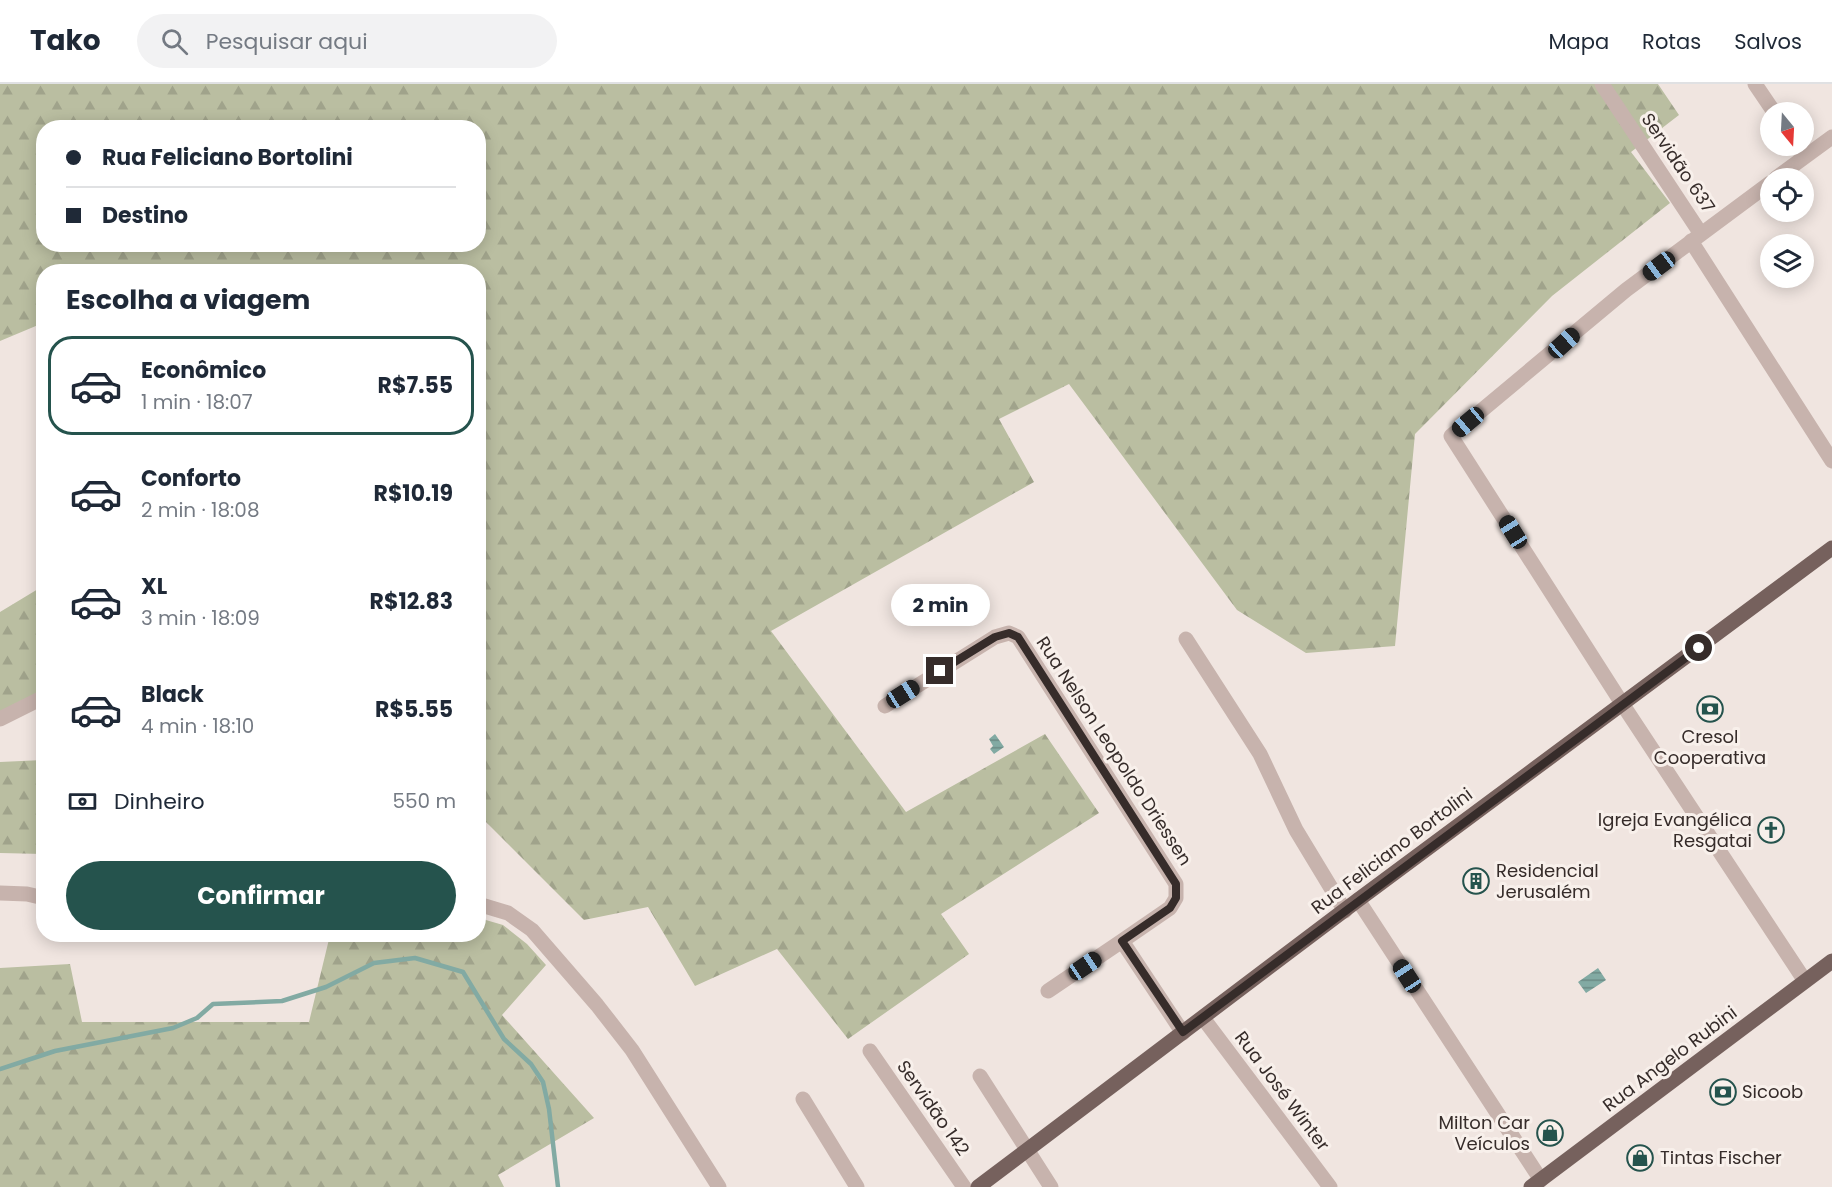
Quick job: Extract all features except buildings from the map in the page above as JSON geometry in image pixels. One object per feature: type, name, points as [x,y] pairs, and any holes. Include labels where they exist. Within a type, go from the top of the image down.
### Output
[{"type":"main road","name":"Rua Feliciano Bortolini","points":[[978,1187],[1358,900],[1832,548]]},
{"type":"main road","name":"Rua Angelo Rubini","points":[[1536,1183],[1832,961]]},
{"type":"street","name":"Servidão 637","points":[[1602,84],[1832,461]]},
{"type":"street","points":[[1755,84],[1767,102]]},
{"type":"street","points":[[1814,145],[1832,137]]},
{"type":"street","points":[[1785,168],[1795,156]]},
{"type":"street","points":[[1760,190],[1595,315],[1451,436],[1623,705],[1805,981]]},
{"type":"street","name":"Rua Nelson Leopoldo Driessen","points":[[885,706],[995,637],[1009,633],[1018,637],[1176,884],[1176,898],[1170,908],[1122,941]]},
{"type":"street","points":[[1186,639],[1260,754],[1296,830],[1345,910]]},
{"type":"street","points":[[0,719],[36,701]]},
{"type":"street","points":[[0,893],[36,896]]},
{"type":"street","points":[[1358,900],[1536,1183]]},
{"type":"street","points":[[486,906],[508,913],[532,930],[597,1005],[632,1050],[719,1187]]},
{"type":"street","points":[[1048,991],[1122,941],[1183,1032]]},
{"type":"street","name":"Rua José Winter","points":[[1203,1018],[1330,1187]]},
{"type":"street","name":"Servidão 142","points":[[870,1051],[964,1187]]},
{"type":"street","points":[[980,1076],[1052,1187]]},
{"type":"street","points":[[803,1099],[857,1187]]},
{"type":"green space","points":[[0,84],[1658,84],[1679,115],[1631,152],[1670,203],[1552,296],[1415,434],[1395,646],[1306,653],[1237,610],[1069,384],[999,419],[1034,482],[771,631],[906,812],[1045,734],[1099,813],[941,914],[969,954],[848,1039],[777,949],[695,986],[648,907],[584,920],[486,822],[486,264],[36,264],[36,326],[0,341]]},
{"type":"green space","points":[[36,590],[36,697],[0,716],[0,612]]},
{"type":"green space","points":[[36,760],[36,854],[0,853],[0,762]]},
{"type":"green space","points":[[486,920],[503,925],[527,944],[546,965],[502,1015],[594,1118],[498,1175],[504,1187],[0,1187],[0,968],[70,964],[82,1022],[309,1022],[328,942],[486,942]]},
{"type":"water","points":[[995,734],[1004,747],[994,754],[990,749],[993,746],[989,739]]},
{"type":"water","points":[[1598,968],[1606,980],[1586,993],[1578,982]]},
{"type":"waterway","points":[[0,1069],[55,1051],[173,1028],[197,1018],[213,1004],[282,1001],[326,987],[374,963],[415,958],[463,972],[504,1039],[531,1064],[543,1082],[549,1109],[558,1187]]},
{"type":"place","name":"Cresol Cooperativa","points":[[1710,709]]},
{"type":"place","name":"Igreja Evangélica Resgatai","points":[[1771,830]]},
{"type":"place","name":"Residencial Jerusalém","points":[[1476,881]]},
{"type":"place","name":"Sicoob","points":[[1723,1092]]},
{"type":"place","name":"Milton Car Veículos","points":[[1550,1133]]},
{"type":"place","name":"Tintas Fischer","points":[[1640,1158]]},
{"type":"route","points":[[940,671],[995,637],[1009,633],[1018,637],[1176,884],[1176,898],[1170,908],[1122,941],[1183,1032],[1699,648]]}]
